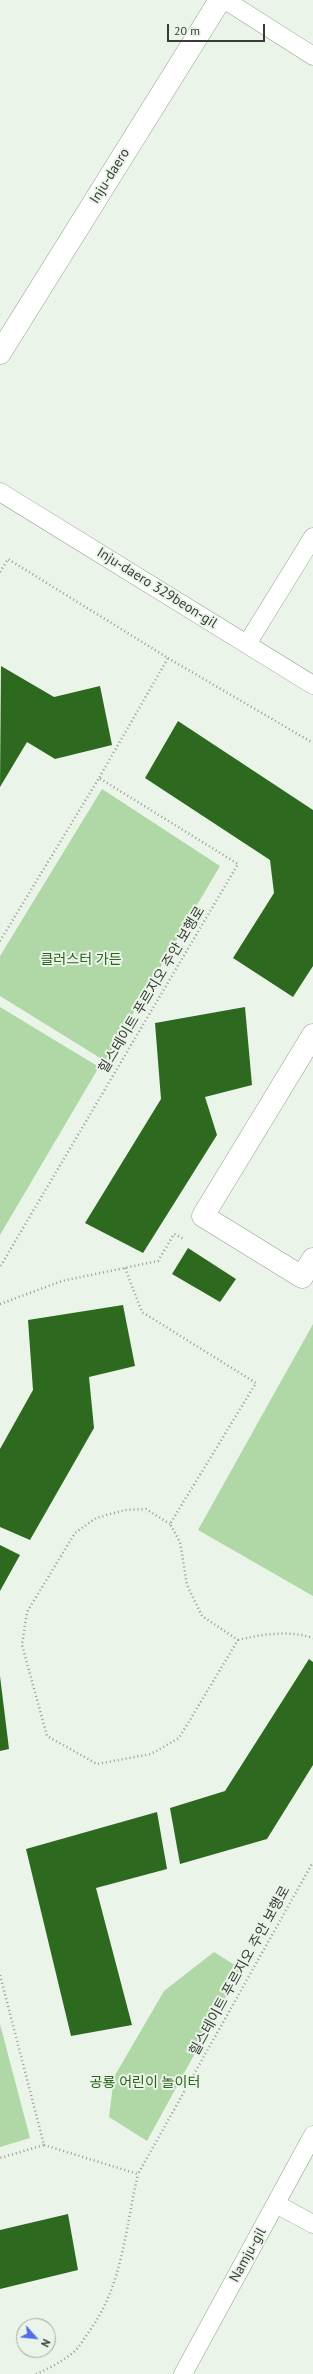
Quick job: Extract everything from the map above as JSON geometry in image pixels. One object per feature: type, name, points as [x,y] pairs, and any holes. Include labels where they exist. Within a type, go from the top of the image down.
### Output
[{"type":"main road","name":"Inju-daero","points":[[0,353],[220,0]]},
{"type":"main road","points":[[313,1035],[203,1216],[302,1277],[313,1258]]},
{"type":"lane","points":[[225,0],[313,56]]},
{"type":"lane","name":"Inju-daero 329beon-gil","points":[[0,492],[313,685]]},
{"type":"lane","points":[[247,644],[313,537]]},
{"type":"lane","name":"Namju-gil","points":[[183,2374],[313,2135]]},
{"type":"lane","points":[[276,2204],[313,2224]]},
{"type":"path","points":[[0,572],[8,559],[168,658],[313,743]]},
{"type":"path","points":[[0,941],[99,778],[168,658]]},
{"type":"path","name":"힐스테이트 푸르지오 주안 보행로","points":[[0,1267],[238,864],[99,778]]},
{"type":"path","points":[[0,1304],[62,1281],[158,1261],[174,1234],[188,1241]]},
{"type":"path","points":[[125,1268],[142,1312],[256,1383],[170,1524]]},
{"type":"path","points":[[238,1640],[202,1616],[187,1585],[180,1542],[170,1524],[146,1509],[125,1510],[96,1518],[75,1533],[27,1612],[22,1645],[47,1736],[96,1764],[152,1754],[179,1738],[238,1640],[265,1633],[301,1634],[313,1638]]},
{"type":"path","name":"힐스테이트 푸르지오 주안 보행로","points":[[36,2374],[57,2364],[76,2350],[94,2326],[113,2289],[123,2253],[129,2212],[138,2174],[313,1862]]},
{"type":"path","points":[[0,1974],[44,2145]]},
{"type":"path","points":[[0,2158],[44,2145],[138,2174]]},
{"type":"green space","name":"클러스터 가든","points":[[102,789],[220,866],[105,1061],[0,996],[0,956]]},
{"type":"green space","points":[[0,1007],[99,1067],[0,1235]]},
{"type":"green space","points":[[313,1324],[313,1596],[198,1530]]},
{"type":"green space","name":"공룡 어린이 놀이터","points":[[214,1952],[241,1969],[147,2141],[109,2117],[114,2077],[164,1991]]},
{"type":"green space","points":[[0,2024],[30,2138],[0,2147]]},
{"type":"building","points":[[1,666],[54,697],[100,686],[112,745],[55,759],[27,742],[0,787]]},
{"type":"building","points":[[178,721],[313,810],[313,966],[293,997],[233,958],[274,893],[270,860],[145,778]]},
{"type":"building","points":[[245,1007],[252,1085],[205,1097],[217,1135],[143,1253],[85,1223],[161,1099],[155,1023]]},
{"type":"building","points":[[188,1248],[236,1279],[220,1302],[172,1274]]},
{"type":"building","points":[[123,1305],[135,1366],[89,1377],[94,1428],[30,1540],[0,1527],[0,1449],[33,1390],[28,1320]]},
{"type":"building","points":[[0,1545],[20,1555],[0,1591]]},
{"type":"building","points":[[309,1659],[313,1662],[313,1765],[267,1839],[180,1864],[170,1808],[225,1791]]},
{"type":"building","points":[[0,1676],[9,1749],[0,1751]]},
{"type":"building","points":[[157,1812],[167,1869],[96,1888],[132,2025],[71,2036],[26,1849]]},
{"type":"building","points":[[68,2214],[78,2270],[0,2289],[0,2230]]}]
